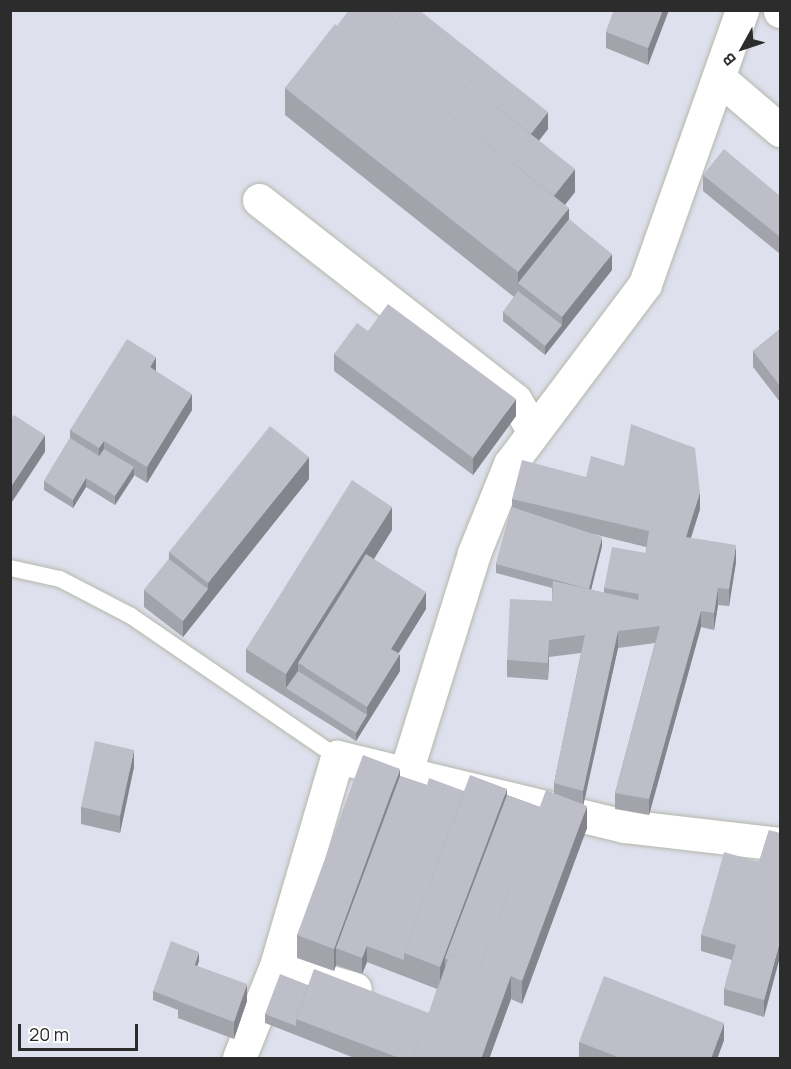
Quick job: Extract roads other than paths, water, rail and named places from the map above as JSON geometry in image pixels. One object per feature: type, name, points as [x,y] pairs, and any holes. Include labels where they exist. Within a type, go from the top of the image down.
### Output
[{"type":"street","points":[[405,775],[474,553],[510,465],[533,430],[645,284],[720,80],[742,10]]},
{"type":"street","points":[[720,80],[780,130]]},
{"type":"street","points":[[259,200],[514,400],[533,430]]},
{"type":"street","points":[[239,1059],[276,966],[337,757],[625,826],[780,844]]},
{"type":"street","points":[[276,966],[383,997]]},
{"type":"lane","points":[[10,568],[60,579],[130,616],[337,757]]}]
